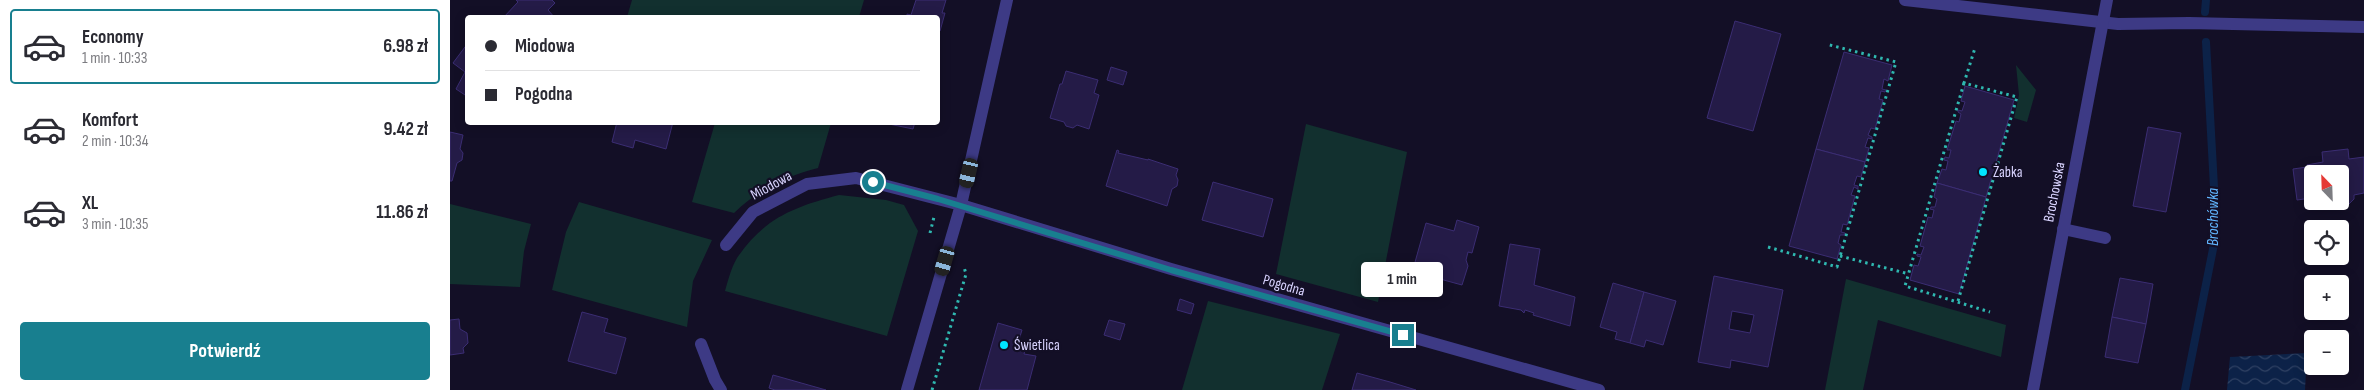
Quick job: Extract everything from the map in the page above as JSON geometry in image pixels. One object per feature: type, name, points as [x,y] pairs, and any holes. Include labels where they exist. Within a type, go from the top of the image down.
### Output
[{"type":"street","points":[[907,390],[961,205],[1007,0]]},
{"type":"street","points":[[1905,0],[2118,24],[2188,23],[2364,27]]},
{"type":"street","name":"Brochowska","points":[[2033,390],[2107,0]]},
{"type":"street","name":"Miodowa","points":[[726,245],[754,212],[807,184],[856,178],[961,205]]},
{"type":"street","name":"Pogodna","points":[[961,205],[1171,270],[1599,390]]},
{"type":"street","points":[[2063,229],[2106,238]]},
{"type":"street","points":[[701,344],[715,380],[721,390]]},
{"type":"path","points":[[1768,247],[1837,267],[1896,62],[1826,44]]},
{"type":"path","points":[[1975,48],[1905,286],[1990,312]]},
{"type":"path","points":[[1958,301],[2017,97],[1964,83]]},
{"type":"path","points":[[1840,256],[1909,274]]},
{"type":"path","points":[[932,390],[944,349]]},
{"type":"green space","points":[[632,0],[864,0],[860,15],[628,15]]},
{"type":"green space","points":[[2016,65],[2036,90],[2027,122],[2014,118],[2019,95]]},
{"type":"green space","points":[[1306,124],[1407,152],[1378,302],[1276,274]]},
{"type":"green space","points":[[714,125],[830,125],[818,168],[795,175],[773,185],[752,197],[734,213],[692,202]]},
{"type":"green space","points":[[839,195],[886,200],[904,205],[918,231],[887,336],[725,291],[731,270],[737,258],[758,233],[781,216],[808,204]]},
{"type":"green space","points":[[579,202],[712,240],[693,281],[687,327],[552,290],[566,232]]},
{"type":"green space","points":[[450,204],[531,224],[524,251],[520,287],[450,284]]},
{"type":"green space","points":[[1846,279],[2006,325],[2001,357],[1878,320],[1863,390],[1825,390]]},
{"type":"green space","points":[[1208,301],[1340,334],[1322,390],[1182,390]]},
{"type":"water","points":[[2304,353],[2305,390],[2227,390],[2230,357]]},
{"type":"building","points":[[516,0],[552,0],[555,3],[548,10],[552,15],[506,15],[518,2]]},
{"type":"building","points":[[916,0],[946,0],[940,31],[940,15],[911,15]]},
{"type":"building","points":[[1735,21],[1781,34],[1753,131],[1707,118]]},
{"type":"building","points":[[465,47],[465,72],[453,63]]},
{"type":"building","points":[[1844,52],[1892,65],[1888,81],[1884,79],[1882,89],[1886,90],[1885,92],[1881,91],[1879,99],[1883,100],[1875,129],[1871,128],[1868,135],[1872,139],[1868,138],[1865,147],[1869,148],[1865,162],[1816,149]]},
{"type":"building","points":[[1111,67],[1127,72],[1123,85],[1107,80]]},
{"type":"building","points":[[1066,71],[1098,80],[1094,93],[1099,95],[1089,129],[1077,125],[1073,128],[1066,126],[1064,122],[1050,118]]},
{"type":"building","points":[[465,72],[465,95],[456,89]]},
{"type":"building","points":[[1965,86],[2014,100],[1986,197],[1937,183],[1942,169],[1946,170],[1948,161],[1944,160],[1945,157],[1949,158],[1951,150],[1947,150],[1956,121],[1959,122],[1961,114],[1958,110],[1962,111],[1965,102],[1961,101]]},
{"type":"building","points":[[616,125],[672,125],[666,149],[635,140],[633,148],[612,142]]},
{"type":"building","points":[[894,125],[914,125],[913,129]]},
{"type":"building","points":[[2148,127],[2181,133],[2166,212],[2133,206]]},
{"type":"building","points":[[450,132],[463,135],[460,149],[463,153],[462,160],[457,163],[452,181],[450,181]]},
{"type":"building","points":[[1816,149],[1865,162],[1861,177],[1857,176],[1854,185],[1858,186],[1858,189],[1854,187],[1851,195],[1855,196],[1847,225],[1843,224],[1841,232],[1845,233],[1840,235],[1838,243],[1841,245],[1837,259],[1789,246]]},
{"type":"building","points":[[2348,149],[2349,159],[2364,157],[2364,193],[2354,195],[2354,199],[2349,204],[2349,165],[2307,165],[2323,162],[2322,152]]},
{"type":"building","points":[[1117,150],[1119,151],[1118,153],[1148,159],[1178,169],[1176,175],[1178,180],[1177,186],[1172,189],[1167,206],[1106,186]]},
{"type":"building","points":[[2304,167],[2304,199],[2297,200],[2293,169]]},
{"type":"building","points":[[1213,182],[1273,199],[1263,237],[1202,220]]},
{"type":"building","points":[[1937,183],[1986,197],[1959,294],[1910,280],[1914,265],[1918,266],[1921,257],[1917,256],[1917,254],[1921,255],[1924,247],[1920,246],[1928,217],[1932,218],[1934,210],[1930,209],[1935,207],[1937,199],[1934,197]]},
{"type":"building","points":[[1457,220],[1479,227],[1472,253],[1468,252],[1466,260],[1468,266],[1462,285],[1440,279],[1437,288],[1410,280],[1426,223],[1454,231]]},
{"type":"building","points":[[1510,244],[1540,249],[1534,285],[1575,297],[1570,326],[1533,315],[1534,313],[1525,310],[1524,313],[1521,310],[1499,306]]},
{"type":"building","points":[[1714,276],[1783,290],[1768,367],[1731,360],[1730,368],[1698,362]],"holes":[[[1732,311],[1754,315],[1750,333],[1729,329]]]},
{"type":"building","points":[[2120,278],[2153,284],[2146,324],[2112,317]]},
{"type":"building","points":[[1613,283],[1644,292],[1630,343],[1615,339],[1617,332],[1600,327]]},
{"type":"building","points":[[1644,292],[1676,301],[1663,345],[1646,340],[1644,347],[1630,343]]},
{"type":"building","points":[[1180,299],[1194,304],[1191,314],[1177,310]]},
{"type":"building","points":[[582,312],[608,319],[604,332],[626,338],[616,374],[568,361]]},
{"type":"building","points":[[2112,317],[2146,324],[2138,363],[2105,357]]},
{"type":"building","points":[[459,319],[460,329],[467,333],[468,343],[463,348],[464,353],[450,355],[450,320]]},
{"type":"building","points":[[1109,320],[1125,324],[1120,340],[1104,335]]},
{"type":"building","points":[[998,323],[1022,330],[1018,343],[1026,345],[1024,354],[1036,356],[1027,390],[979,390]]},
{"type":"building","points":[[1357,373],[1390,382],[1416,390],[1352,390]]},
{"type":"building","points":[[773,375],[826,390],[775,390],[769,388]]},
{"type":"waterway","name":"Brochówka","points":[[2205,12],[2206,0]]},
{"type":"waterway","name":"Brochówka","points":[[2185,390],[2215,239],[2206,42]]},
{"type":"place","name":"Żabka","points":[[1983,172]]},
{"type":"place","name":"Świetlica","points":[[1004,345]]},
{"type":"route","points":[[873,182],[938,199],[1171,270],[1403,335]]}]
